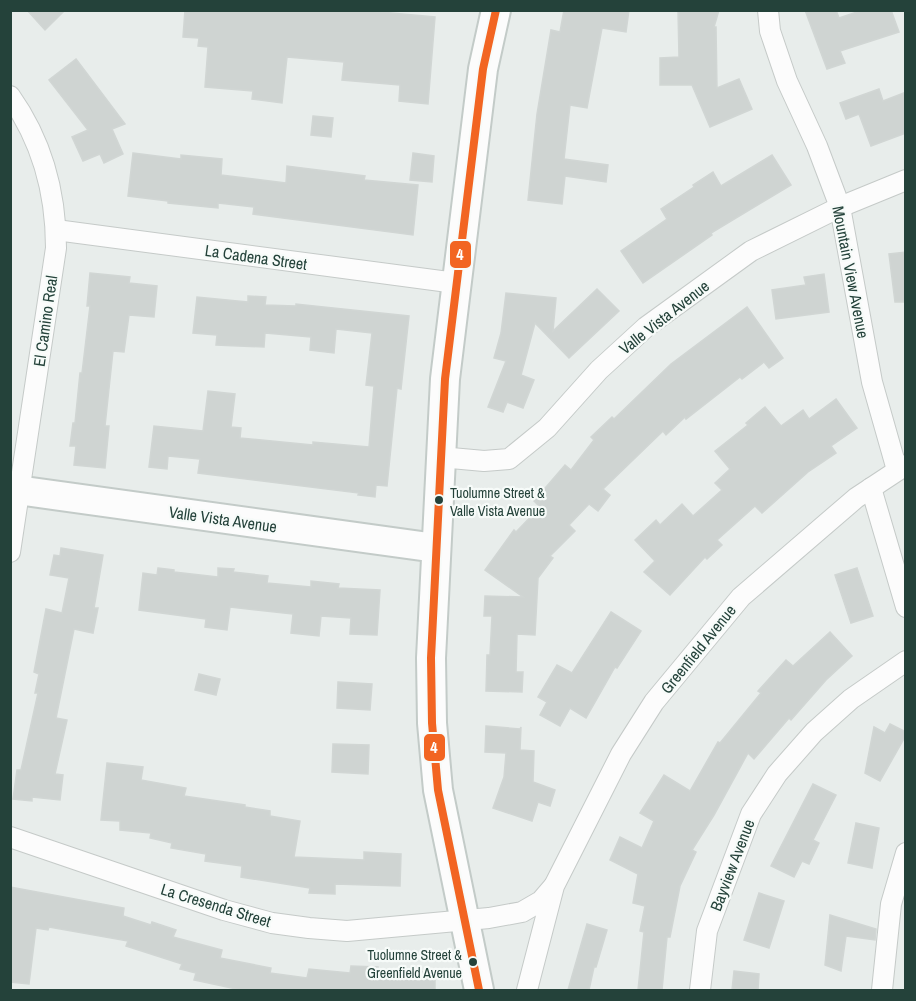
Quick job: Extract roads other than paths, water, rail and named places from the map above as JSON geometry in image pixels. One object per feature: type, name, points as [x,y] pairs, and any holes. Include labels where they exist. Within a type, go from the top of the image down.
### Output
[{"type":"main road","points":[[479,990],[438,790],[434,751],[431,658],[444,379],[483,69],[496,10]]},
{"type":"main road","name":"Valle Vista Avenue","points":[[16,490],[436,548]]},
{"type":"street","name":"Mountain View Avenue","points":[[768,10],[770,31],[787,81],[817,146],[840,207],[872,382],[901,468]]},
{"type":"street","name":"El Camino Real","points":[[10,96],[41,151],[53,202],[56,230],[56,248],[16,490],[10,552]]},
{"type":"street","name":"Valle Vista Avenue","points":[[440,457],[484,461],[509,459],[547,428],[599,370],[646,327],[751,251],[840,207],[906,180]]},
{"type":"street","name":"La Cadena Street","points":[[56,230],[456,283]]},
{"type":"street","name":"Greenfield Avenue","points":[[527,990],[554,886],[621,754],[654,702],[741,597],[856,498],[901,468]]},
{"type":"street","points":[[871,488],[906,607]]},
{"type":"street","name":"Bayview Avenue","points":[[700,990],[707,931],[751,814],[777,774],[814,732],[851,699],[906,661]]},
{"type":"street","name":"La Cresenda Street","points":[[10,837],[224,910],[273,923],[347,931],[465,919]]},
{"type":"street","points":[[882,990],[891,904],[906,854]]},
{"type":"street","name":"Greenfield Avenue","points":[[465,919],[522,912],[541,901],[554,886]]},
{"type":"place","name":"Tuolumne Street & Valle Vista Avenue","points":[[439,500]]},
{"type":"place","name":"Tuolumne Street & Greenfield Avenue","points":[[473,962]]}]
